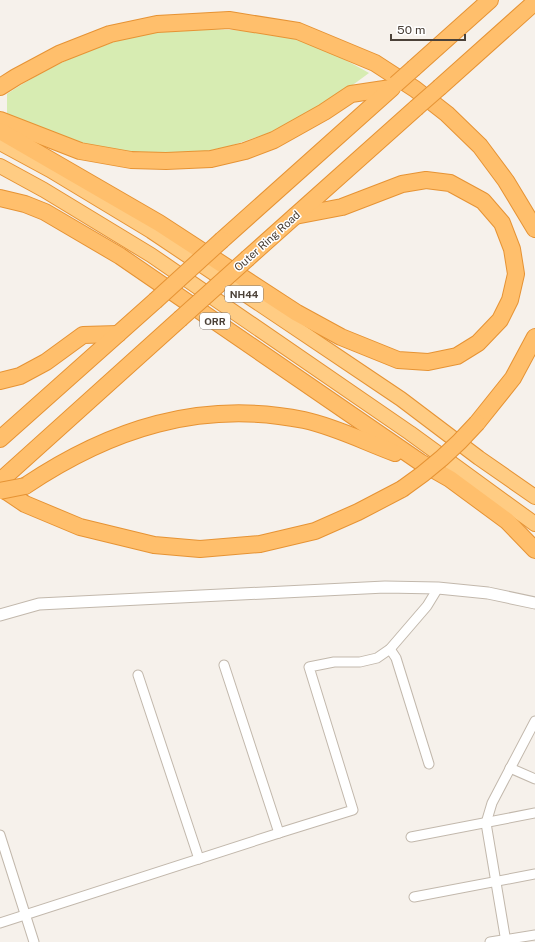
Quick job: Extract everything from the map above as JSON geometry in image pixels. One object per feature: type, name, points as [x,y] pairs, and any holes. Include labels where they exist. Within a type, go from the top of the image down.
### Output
[{"type":"highway","points":[[0,439],[490,0]]},
{"type":"highway","name":"Outer Ring Road","points":[[3,481],[180,319],[535,2]]},
{"type":"highway","points":[[0,87],[59,54],[110,34],[157,24],[230,20],[298,30],[375,63],[416,89],[447,114],[480,146],[506,181],[535,229]]},
{"type":"highway","points":[[0,120],[80,151],[131,160],[166,161],[211,159],[245,151],[274,140],[324,112],[351,94],[391,88]]},
{"type":"highway","points":[[0,131],[159,223],[297,313],[341,337],[398,360],[428,362],[457,356],[478,343],[500,320],[510,300],[516,274],[512,250],[502,223],[483,201],[450,183],[426,180],[402,184],[342,207],[295,216]]},
{"type":"highway","name":"NH44","points":[[0,143],[50,170],[151,231],[401,399],[479,458],[532,495]]},
{"type":"highway","name":"NH44","points":[[0,166],[44,190],[151,254],[410,433],[456,476]]},
{"type":"highway","name":"ORR","points":[[0,198],[25,204],[45,212],[120,256],[420,462]]},
{"type":"highway","points":[[0,381],[20,376],[46,362],[83,335],[118,334]]},
{"type":"highway","name":"ORR","points":[[3,481],[25,504],[80,527],[154,545],[200,549],[260,544],[315,531],[358,512],[402,489],[420,477],[460,442],[513,378],[535,337]]},
{"type":"highway","name":"ORR","points":[[0,491],[24,486],[51,469],[85,451],[128,432],[166,421],[208,415],[256,415],[282,417],[305,421],[354,436],[456,476],[508,513],[535,550]]},
{"type":"highway","points":[[508,513],[535,524]]},
{"type":"street","points":[[0,615],[39,604],[385,587],[438,588],[488,593],[535,603]]},
{"type":"street","points":[[0,923],[353,810],[309,667],[334,662],[360,662],[377,658],[390,649],[427,606],[438,588]]},
{"type":"street","points":[[390,649],[396,658],[429,764]]},
{"type":"street","points":[[224,665],[279,833]]},
{"type":"street","points":[[138,675],[199,860]]},
{"type":"street","points":[[506,941],[486,823],[492,803],[535,722]]},
{"type":"street","points":[[510,768],[535,779]]},
{"type":"street","points":[[411,837],[535,813]]},
{"type":"street","points":[[0,835],[34,942]]},
{"type":"street","points":[[414,897],[496,880],[535,874]]},
{"type":"street","points":[[490,942],[506,941],[535,935]]},
{"type":"green space","points":[[209,29],[257,32],[304,42],[329,52],[369,73],[339,95],[302,117],[266,134],[230,146],[198,153],[169,156],[99,149],[7,118],[7,94],[39,74],[74,57],[127,38],[146,34]]}]
